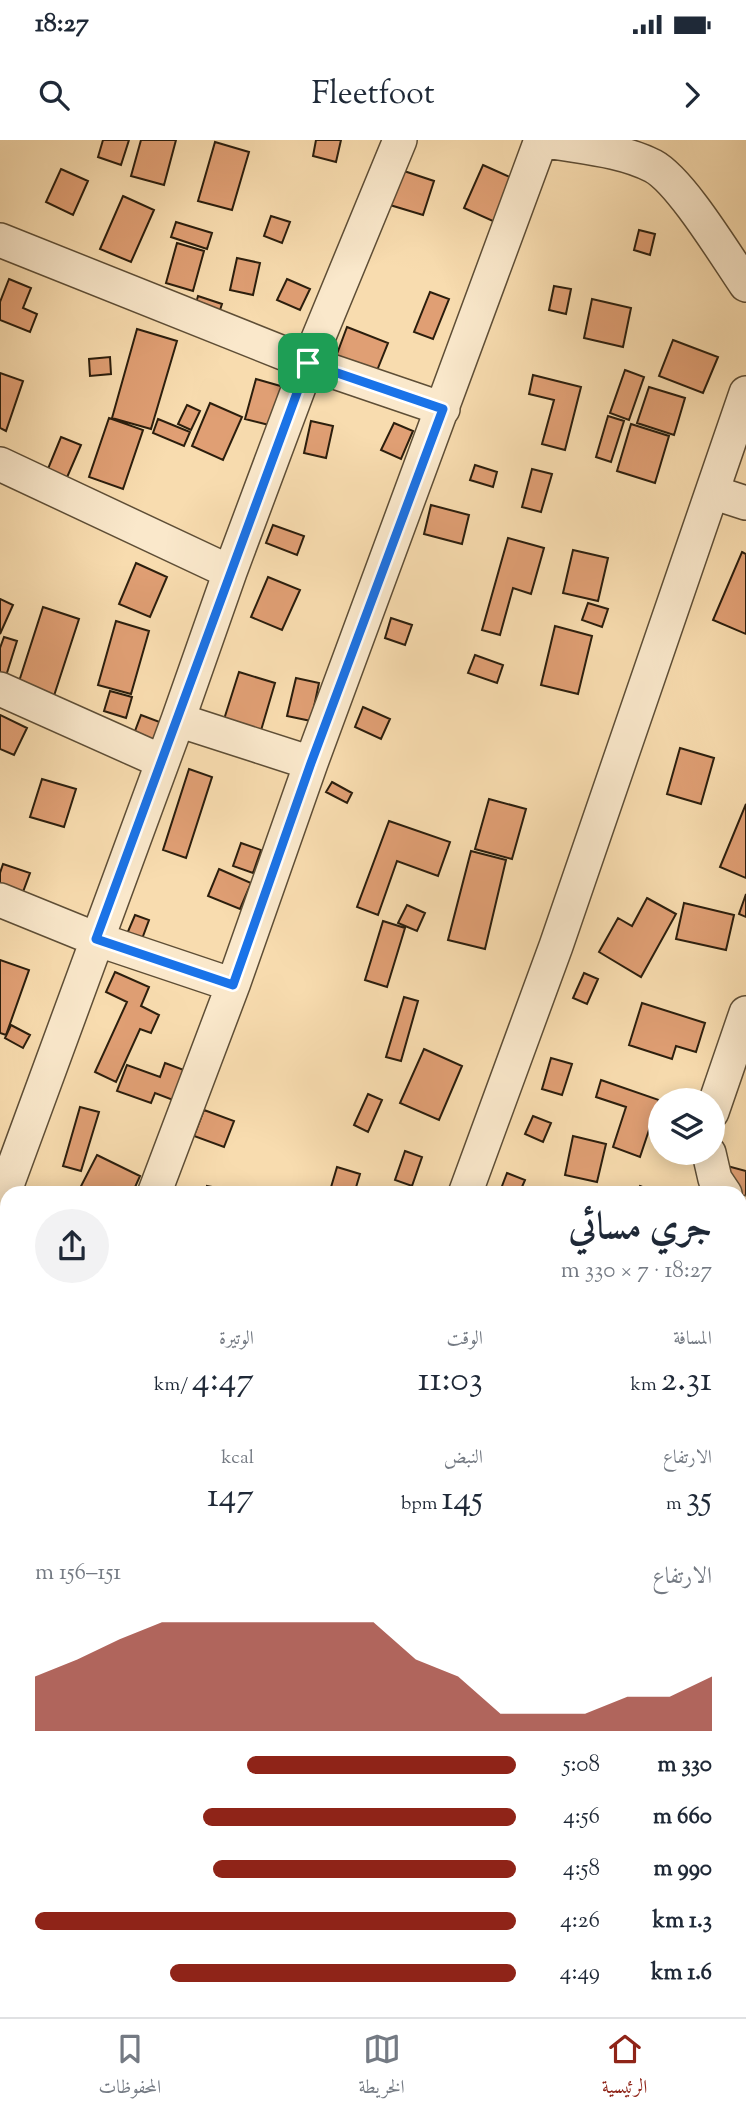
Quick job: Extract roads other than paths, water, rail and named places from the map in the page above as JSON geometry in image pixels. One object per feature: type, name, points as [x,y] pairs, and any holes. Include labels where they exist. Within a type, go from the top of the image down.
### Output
[{"type":"street","points":[[7,1186],[308,363],[400,140]]},
{"type":"street","points":[[157,1186],[542,140],[631,157],[655,167],[672,183],[701,219],[746,285]]},
{"type":"street","points":[[0,240],[308,363],[443,409]]},
{"type":"street","points":[[469,1186],[556,946],[746,393]]},
{"type":"street","points":[[0,464],[230,572]]},
{"type":"street","points":[[712,492],[746,503]]},
{"type":"street","points":[[0,688],[161,761]]},
{"type":"street","points":[[178,720],[311,763]]},
{"type":"street","points":[[0,900],[96,939],[233,985]]},
{"type":"street","points":[[720,1088],[746,1013]]},
{"type":"street","points":[[712,1165],[720,1186]]}]
